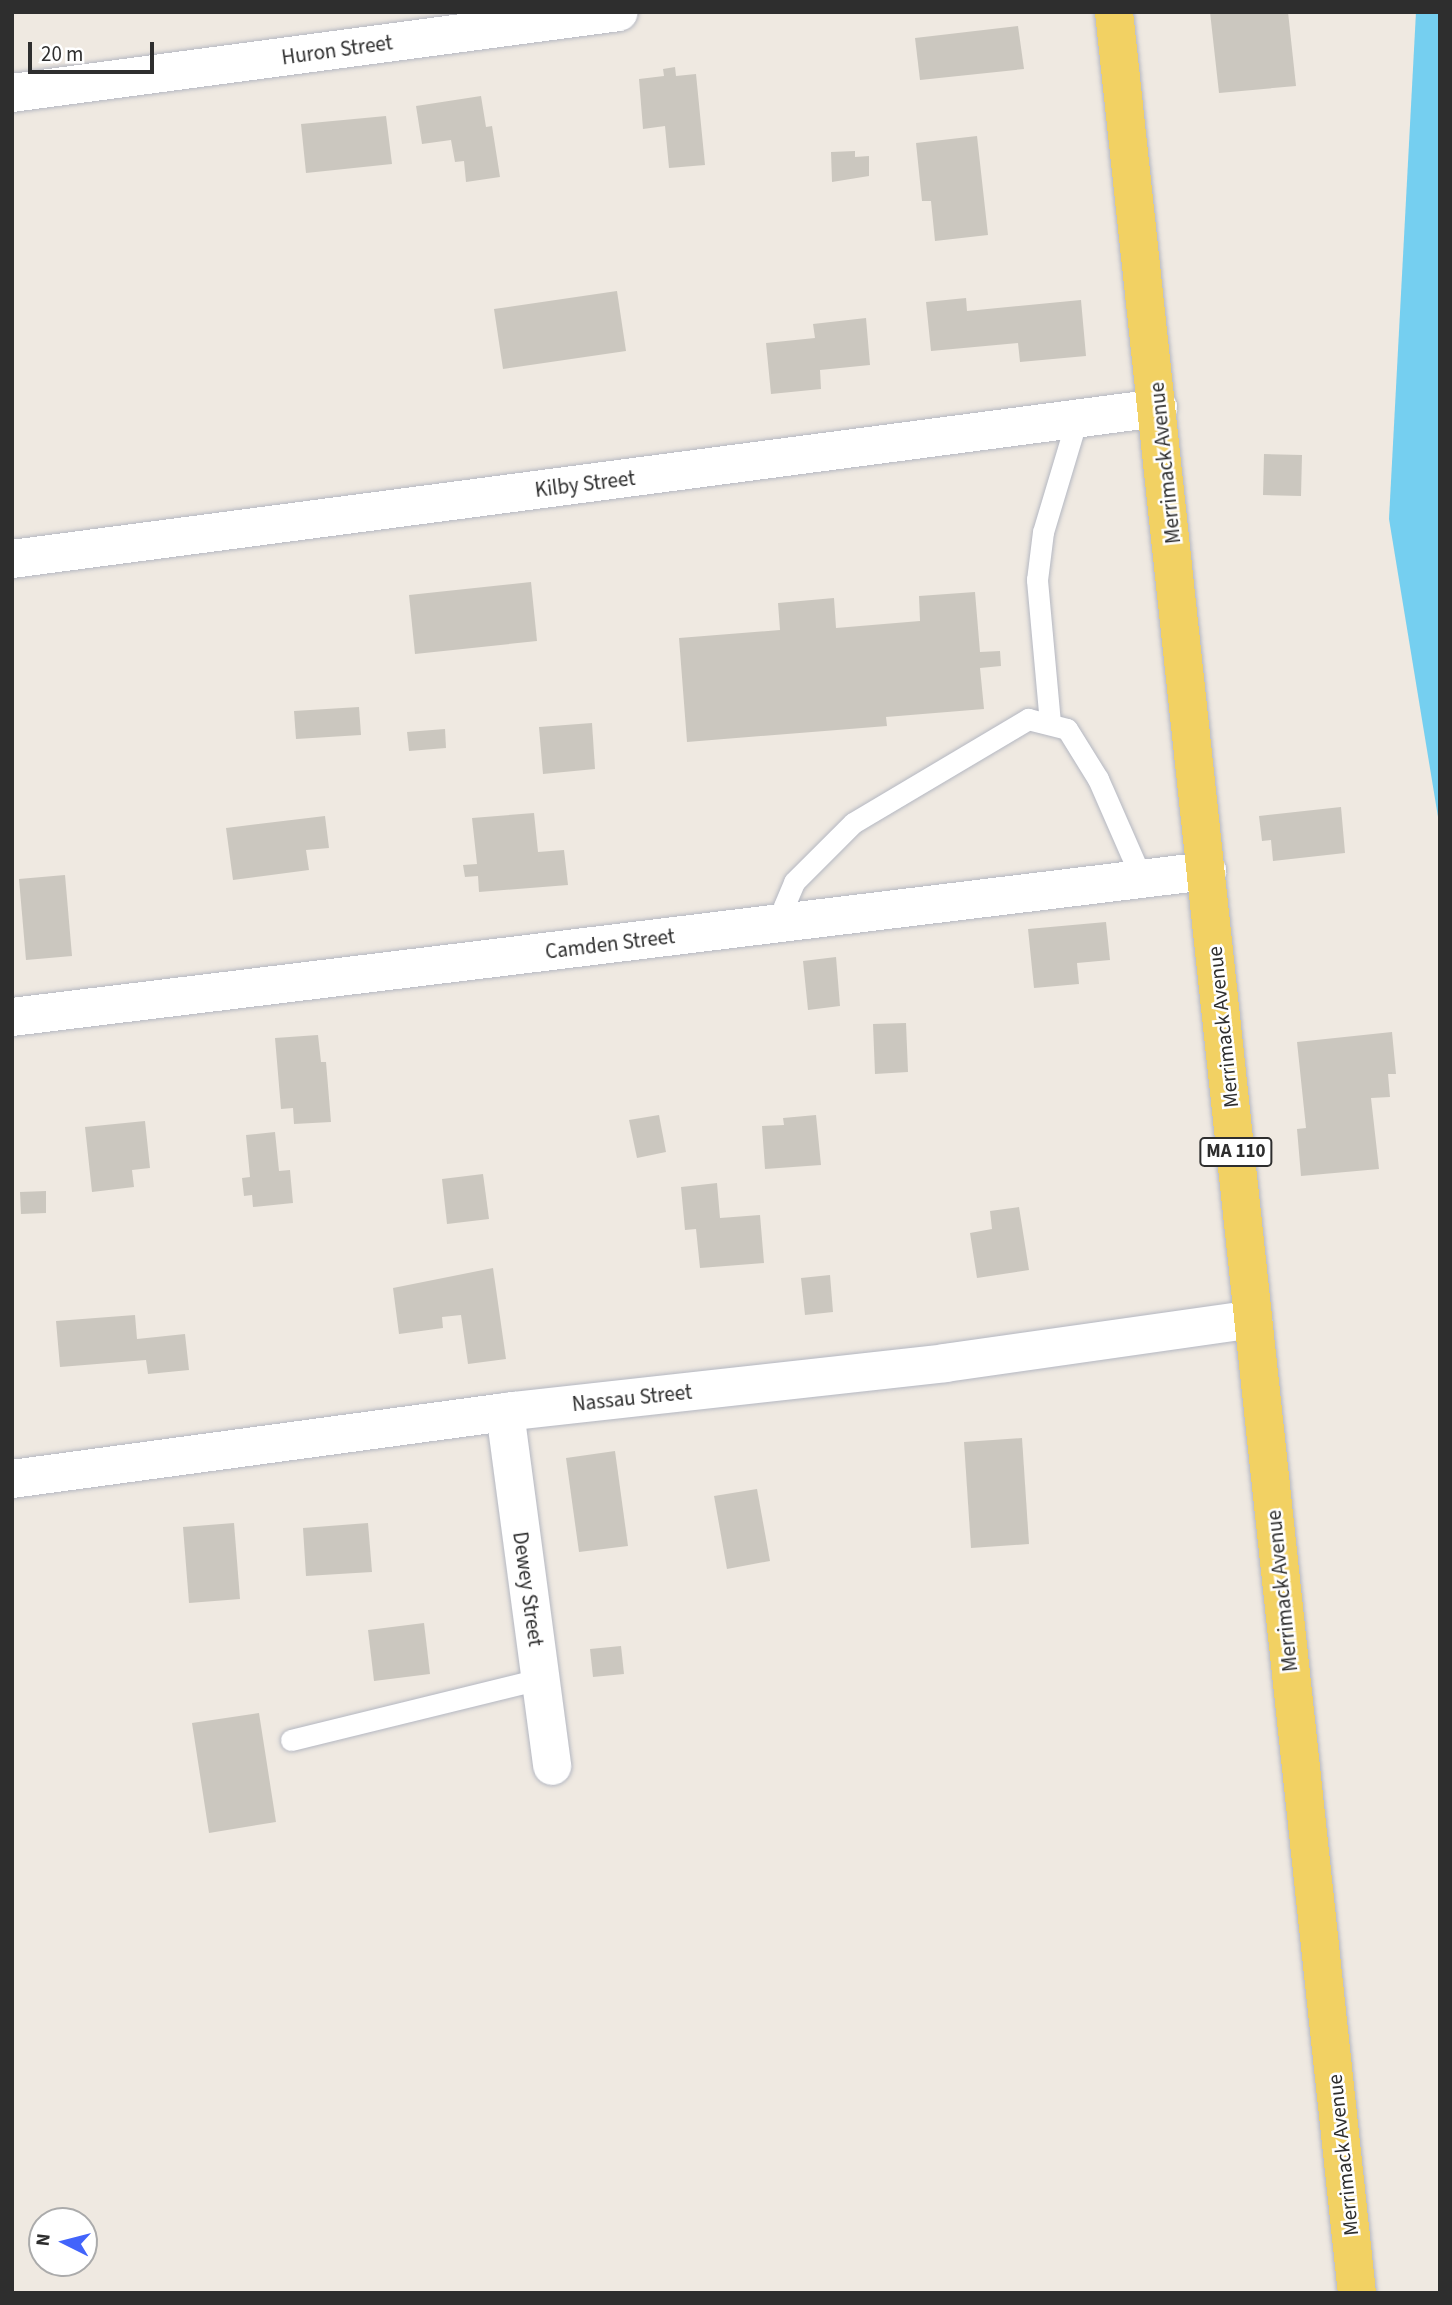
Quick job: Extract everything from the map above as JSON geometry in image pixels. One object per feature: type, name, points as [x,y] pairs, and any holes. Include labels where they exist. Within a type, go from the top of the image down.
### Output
[{"type":"main road","name":"Merrimack Avenue","points":[[1114,12],[1357,2293]]},
{"type":"street","name":"Huron Street","points":[[12,93],[619,12]]},
{"type":"street","name":"Kilby Street","points":[[12,559],[1158,408]]},
{"type":"street","name":"Camden Street","points":[[12,1017],[1207,871]]},
{"type":"street","name":"Nassau Street","points":[[12,1479],[505,1412],[944,1363],[1253,1319]]},
{"type":"street","name":"Dewey Street","points":[[505,1412],[552,1766]]},
{"type":"lane","points":[[1050,723],[1037,580],[1043,532],[1077,419]]},
{"type":"lane","points":[[786,922],[784,906],[794,882],[853,823],[1028,719],[1067,729],[1098,779],[1142,879]]},
{"type":"lane","points":[[292,1740],[540,1679]]},
{"type":"water","points":[[1416,12],[1440,12],[1440,829],[1389,519]]},
{"type":"building","points":[[1210,12],[1288,12],[1296,86],[1219,93]]},
{"type":"building","points":[[1018,26],[1024,69],[920,80],[915,38]]},
{"type":"building","points":[[675,67],[676,76],[696,74],[705,165],[669,168],[665,126],[643,129],[639,79],[664,76],[663,69]]},
{"type":"building","points":[[481,96],[486,127],[492,126],[500,177],[466,182],[464,161],[455,162],[451,140],[422,144],[416,106]]},
{"type":"building","points":[[386,116],[392,164],[306,173],[301,124]]},
{"type":"building","points":[[977,136],[988,235],[935,241],[931,201],[922,201],[916,143]]},
{"type":"building","points":[[855,151],[855,157],[869,156],[869,176],[832,182],[831,152]]},
{"type":"building","points":[[617,291],[626,351],[503,369],[494,309]]},
{"type":"building","points":[[966,298],[967,311],[1081,300],[1086,356],[1020,362],[1018,343],[931,351],[926,302]]},
{"type":"building","points":[[866,318],[870,365],[820,370],[821,389],[771,394],[766,343],[815,338],[813,324]]},
{"type":"building","points":[[1264,454],[1302,455],[1301,496],[1263,495]]},
{"type":"building","points":[[531,582],[537,641],[415,654],[409,595]]},
{"type":"building","points":[[975,592],[980,652],[1000,651],[1001,666],[980,668],[984,709],[886,717],[887,726],[687,742],[679,638],[780,630],[778,603],[834,598],[836,628],[920,621],[919,596]]},
{"type":"building","points":[[359,707],[361,735],[296,739],[294,711]]},
{"type":"building","points":[[592,723],[595,769],[543,774],[539,727]]},
{"type":"building","points":[[445,729],[446,748],[409,751],[407,732]]},
{"type":"building","points":[[1341,807],[1345,853],[1273,861],[1271,840],[1262,841],[1259,816]]},
{"type":"building","points":[[534,813],[538,852],[564,850],[568,885],[479,892],[478,876],[465,877],[463,865],[477,864],[472,818]]},
{"type":"building","points":[[325,816],[329,848],[306,850],[309,870],[233,880],[226,828]]},
{"type":"building","points":[[65,875],[72,956],[26,960],[19,879]]},
{"type":"building","points":[[1106,922],[1110,960],[1077,963],[1079,984],[1034,988],[1028,929]]},
{"type":"building","points":[[836,957],[840,1006],[808,1010],[803,961]]},
{"type":"building","points":[[906,1023],[908,1072],[875,1074],[873,1024]]},
{"type":"building","points":[[1392,1032],[1396,1074],[1388,1074],[1390,1097],[1371,1098],[1379,1169],[1301,1176],[1297,1129],[1306,1128],[1297,1042]]},
{"type":"building","points":[[318,1035],[321,1062],[326,1062],[331,1122],[294,1124],[293,1108],[281,1109],[275,1038]]},
{"type":"building","points":[[659,1115],[666,1152],[637,1158],[629,1120]]},
{"type":"building","points":[[816,1115],[821,1165],[765,1169],[762,1126],[784,1125],[783,1118]]},
{"type":"building","points":[[145,1121],[150,1168],[132,1170],[134,1187],[92,1192],[85,1127]]},
{"type":"building","points":[[275,1132],[279,1171],[290,1170],[293,1203],[253,1207],[252,1195],[244,1196],[242,1178],[250,1177],[246,1135]]},
{"type":"building","points":[[483,1174],[489,1219],[447,1224],[442,1179]]},
{"type":"building","points":[[717,1183],[720,1218],[760,1215],[764,1263],[700,1268],[696,1229],[685,1230],[681,1187]]},
{"type":"building","points":[[46,1191],[46,1213],[21,1214],[20,1192]]},
{"type":"building","points":[[1019,1207],[1029,1270],[977,1278],[970,1233],[992,1229],[990,1211]]},
{"type":"building","points":[[493,1268],[506,1359],[468,1364],[461,1315],[442,1317],[443,1328],[399,1334],[393,1288]]},
{"type":"building","points":[[830,1275],[833,1312],[805,1315],[801,1278]]},
{"type":"building","points":[[135,1315],[137,1339],[185,1334],[189,1370],[148,1374],[146,1360],[60,1367],[56,1321]]},
{"type":"building","points":[[1022,1438],[1029,1544],[971,1548],[964,1442]]},
{"type":"building","points":[[615,1451],[628,1546],[579,1552],[566,1458]]},
{"type":"building","points":[[757,1489],[770,1561],[727,1569],[714,1496]]},
{"type":"building","points":[[234,1523],[240,1599],[189,1603],[183,1527]]},
{"type":"building","points":[[368,1523],[372,1572],[306,1576],[303,1528]]},
{"type":"building","points":[[424,1623],[430,1674],[374,1681],[368,1630]]},
{"type":"building","points":[[621,1646],[624,1674],[593,1677],[590,1649]]},
{"type":"building","points":[[259,1713],[276,1822],[209,1833],[192,1723]]}]
